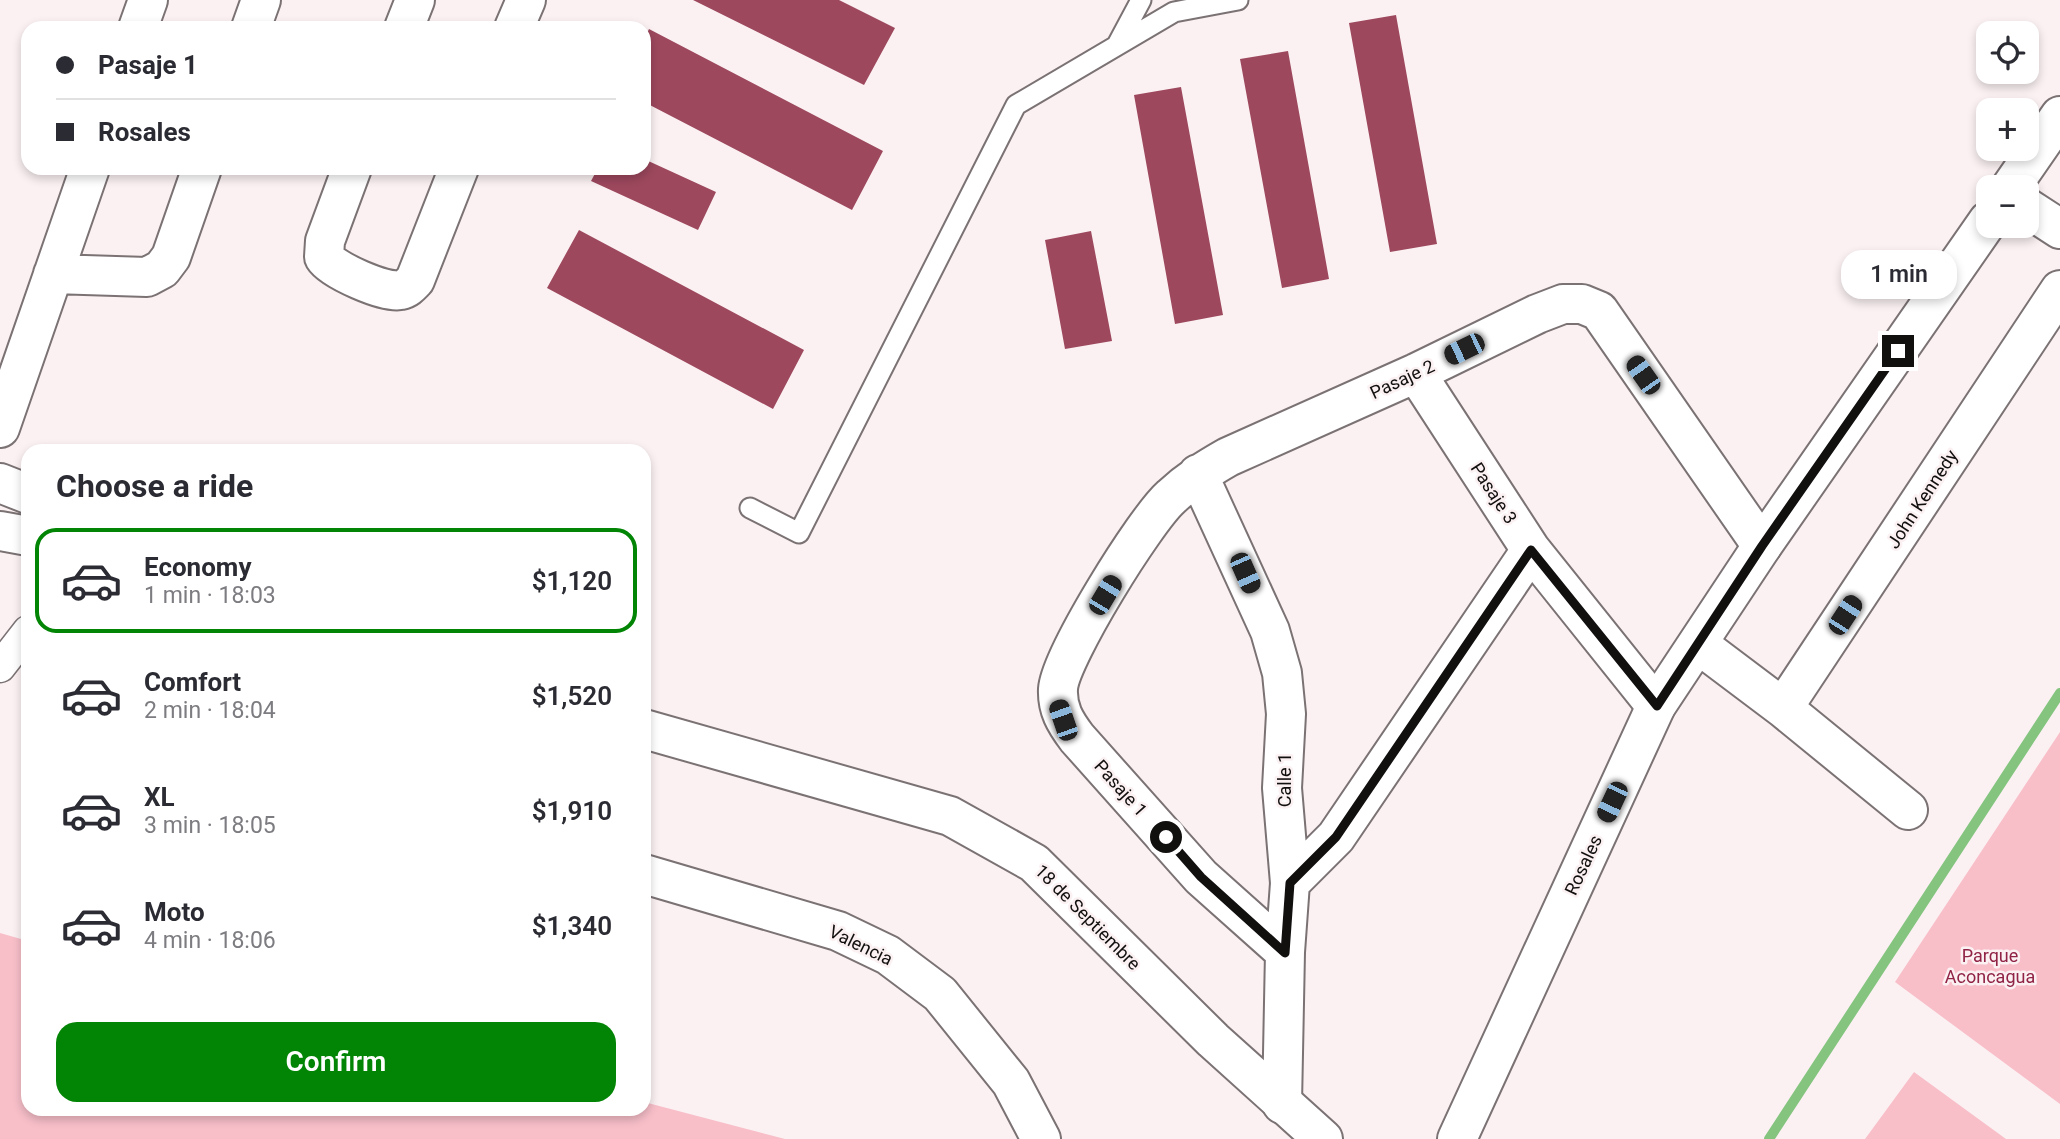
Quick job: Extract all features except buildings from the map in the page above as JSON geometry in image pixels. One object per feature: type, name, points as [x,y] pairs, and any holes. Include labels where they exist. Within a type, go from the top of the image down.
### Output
[{"type":"street","points":[[140,21],[148,0]]},
{"type":"street","points":[[254,21],[261,0]]},
{"type":"street","points":[[407,21],[415,0]]},
{"type":"street","points":[[517,21],[526,0]]},
{"type":"street","points":[[2019,175],[2060,116]]},
{"type":"street","points":[[0,428],[88,175]]},
{"type":"street","points":[[53,274],[147,277],[162,269],[171,257],[200,175]]},
{"type":"street","points":[[349,175],[325,241],[324,257],[333,268],[395,291],[408,287],[415,280],[456,175]]},
{"type":"street","points":[[2039,215],[2060,229]]},
{"type":"street","name":"Rosales","points":[[1457,1139],[1657,706],[1762,546],[1976,238]]},
{"type":"street","name":"John Kennedy","points":[[1783,708],[2060,290]]},
{"type":"street","name":"Pasaje 2","points":[[1058,704],[1058,686],[1065,661],[1144,529],[1169,498],[1198,474],[1228,457],[1563,304],[1582,304],[1599,311],[1762,546]]},
{"type":"street","name":"Pasaje 3","points":[[1416,373],[1531,550],[1657,706]]},
{"type":"street","name":"Calle 1","points":[[1198,474],[1270,631],[1282,673],[1286,715],[1282,788],[1290,883],[1285,953],[1282,1104]]},
{"type":"street","points":[[0,483],[21,491]]},
{"type":"street","points":[[0,531],[21,535]]},
{"type":"street","points":[[1290,883],[1336,837],[1531,550]]},
{"type":"street","points":[[0,667],[21,640]]},
{"type":"street","points":[[1698,644],[1783,708],[1908,810]]},
{"type":"street","name":"Pasaje 1","points":[[1058,704],[1063,720],[1077,738],[1201,877],[1285,953]]},
{"type":"street","name":"18 de Septiembre","points":[[651,731],[950,816],[1034,863],[1213,1040],[1320,1138]]},
{"type":"street","name":"Valencia","points":[[651,876],[838,931],[888,955],[940,994],[1012,1082],[1041,1139]]},
{"type":"lane","points":[[1116,46],[1141,0]]},
{"type":"lane","points":[[750,508],[799,533],[1016,105],[1174,12],[1238,0]]},
{"type":"green space","name":"Parque Aconcagua","points":[[2060,732],[2060,1104],[1895,982]]},
{"type":"green space","points":[[0,933],[21,939],[21,1116],[651,1116],[651,1104],[785,1139],[0,1139]]},
{"type":"green space","points":[[1914,1072],[2006,1139],[1865,1139]]},
{"type":"waterway","points":[[1769,1139],[2060,693]]},
{"type":"route","points":[[1166,837],[1201,877],[1285,953],[1290,883],[1317,859],[1336,837],[1531,550],[1657,706],[1762,546],[1898,351]]}]
